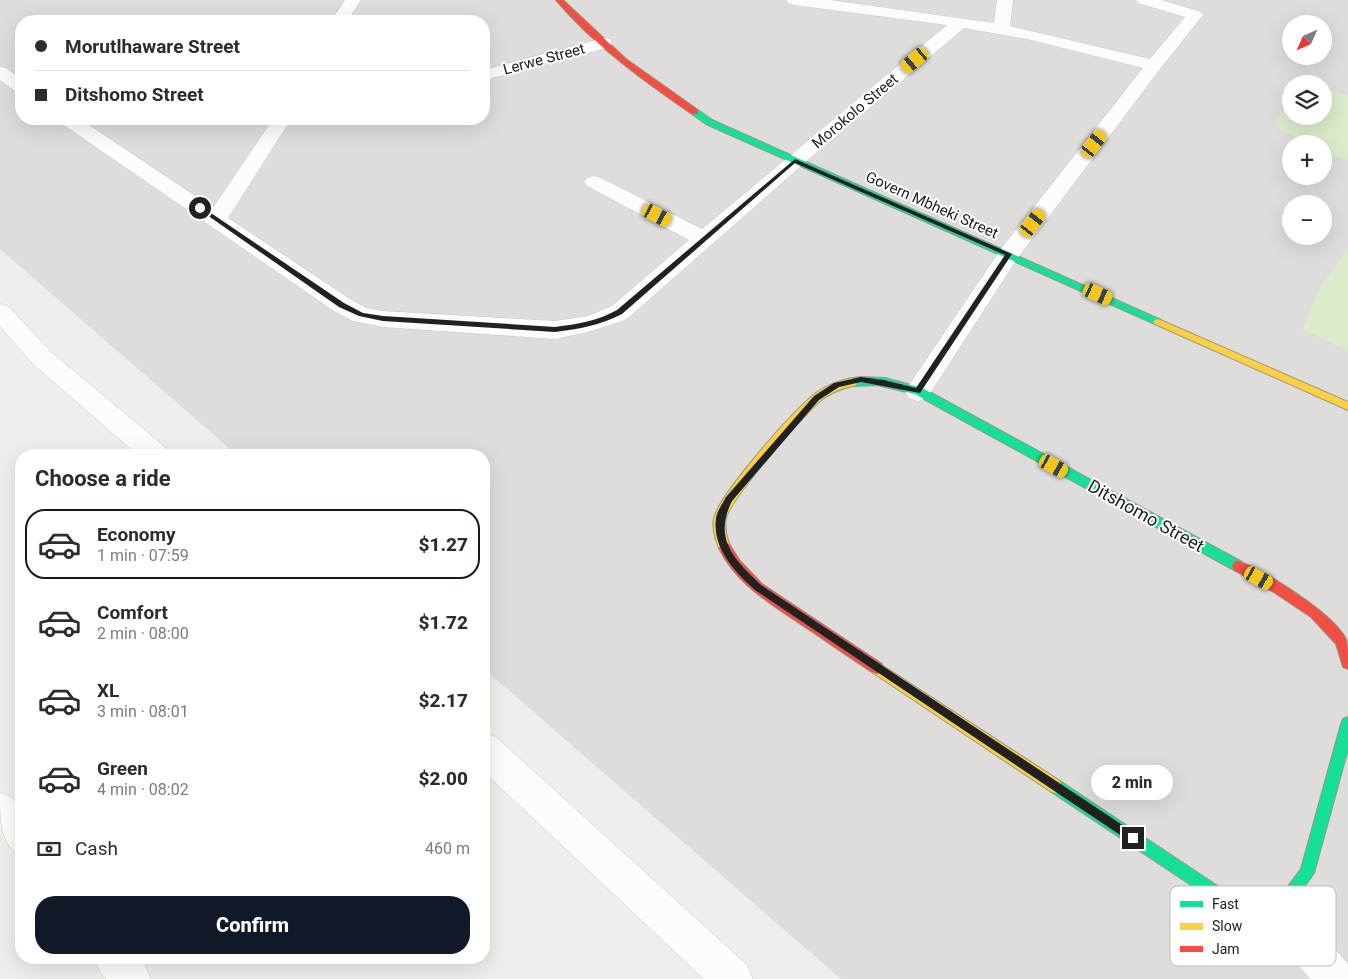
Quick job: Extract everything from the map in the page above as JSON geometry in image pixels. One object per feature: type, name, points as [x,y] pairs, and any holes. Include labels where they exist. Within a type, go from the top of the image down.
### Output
[{"type":"street","points":[[344,15],[353,0]]},
{"type":"street","name":"Govern Mbheki Street","points":[[559,0],[604,43],[656,88],[708,122],[1348,406]]},
{"type":"street","points":[[794,0],[886,6],[1074,44],[1154,65]]},
{"type":"street","points":[[1002,30],[1005,0]]},
{"type":"street","points":[[918,391],[1009,254],[1154,65],[1195,15],[1144,0]]},
{"type":"street","name":"Morokolo Street","points":[[77,125],[342,305],[361,315],[383,319],[555,330],[598,322],[620,312],[795,161],[961,22]]},
{"type":"street","name":"Lerwe Street","points":[[490,73],[604,43]]},
{"type":"street","points":[[0,72],[15,66]]},
{"type":"street","points":[[0,72],[15,83]]},
{"type":"street","points":[[216,220],[278,125]]},
{"type":"street","points":[[594,182],[704,239]]},
{"type":"street","points":[[0,312],[13,324],[42,358],[149,449]]},
{"type":"street","name":"Ditshomo Street","points":[[1205,886],[758,588],[735,566],[722,540],[720,516],[729,499],[817,398],[837,385],[861,380],[884,382],[918,391],[1276,587],[1315,613],[1341,642],[1348,663]]},
{"type":"street","points":[[1297,886],[1307,873],[1348,724]]},
{"type":"street","points":[[490,755],[733,979]]},
{"type":"street","points":[[0,810],[15,830]]},
{"type":"street","points":[[119,964],[131,979]]},
{"type":"street","points":[[1324,966],[1335,979]]},
{"type":"shaded area","points":[[0,0],[1348,0],[1348,979],[841,979],[490,674],[490,449],[230,449],[0,249]]},
{"type":"green space","points":[[1332,90],[1348,95],[1348,160],[1332,155],[1332,135],[1292,135],[1275,126],[1282,111],[1282,125],[1332,125]]},
{"type":"green space","points":[[1348,249],[1348,351],[1303,329],[1321,286]]},
{"type":"traffic: fast","points":[[695,112],[709,122],[1158,322]]},
{"type":"traffic: fast","points":[[852,382],[877,381],[918,391],[1238,566]]},
{"type":"traffic: fast","points":[[1297,886],[1307,873],[1348,724]]},
{"type":"traffic: fast","points":[[1055,786],[1205,886]]},
{"type":"traffic: slow","points":[[1158,322],[1348,406]]},
{"type":"traffic: slow","points":[[725,548],[720,532],[719,523],[721,515],[749,474],[809,405],[826,392],[852,382]]},
{"type":"traffic: slow","points":[[877,668],[1055,786]]},
{"type":"traffic: jam","points":[[559,0],[624,60],[658,87],[695,112]]},
{"type":"traffic: jam","points":[[725,548],[736,565],[758,588],[877,668]]},
{"type":"traffic: jam","points":[[1238,566],[1276,587],[1315,613],[1341,641],[1348,663]]},
{"type":"route","points":[[200,208],[342,305],[361,315],[383,319],[555,330],[606,320],[620,312],[795,161],[1009,254],[918,391],[884,382],[861,380],[837,385],[817,398],[800,415],[729,499],[720,516],[722,540],[735,566],[758,588],[1133,838]]}]
